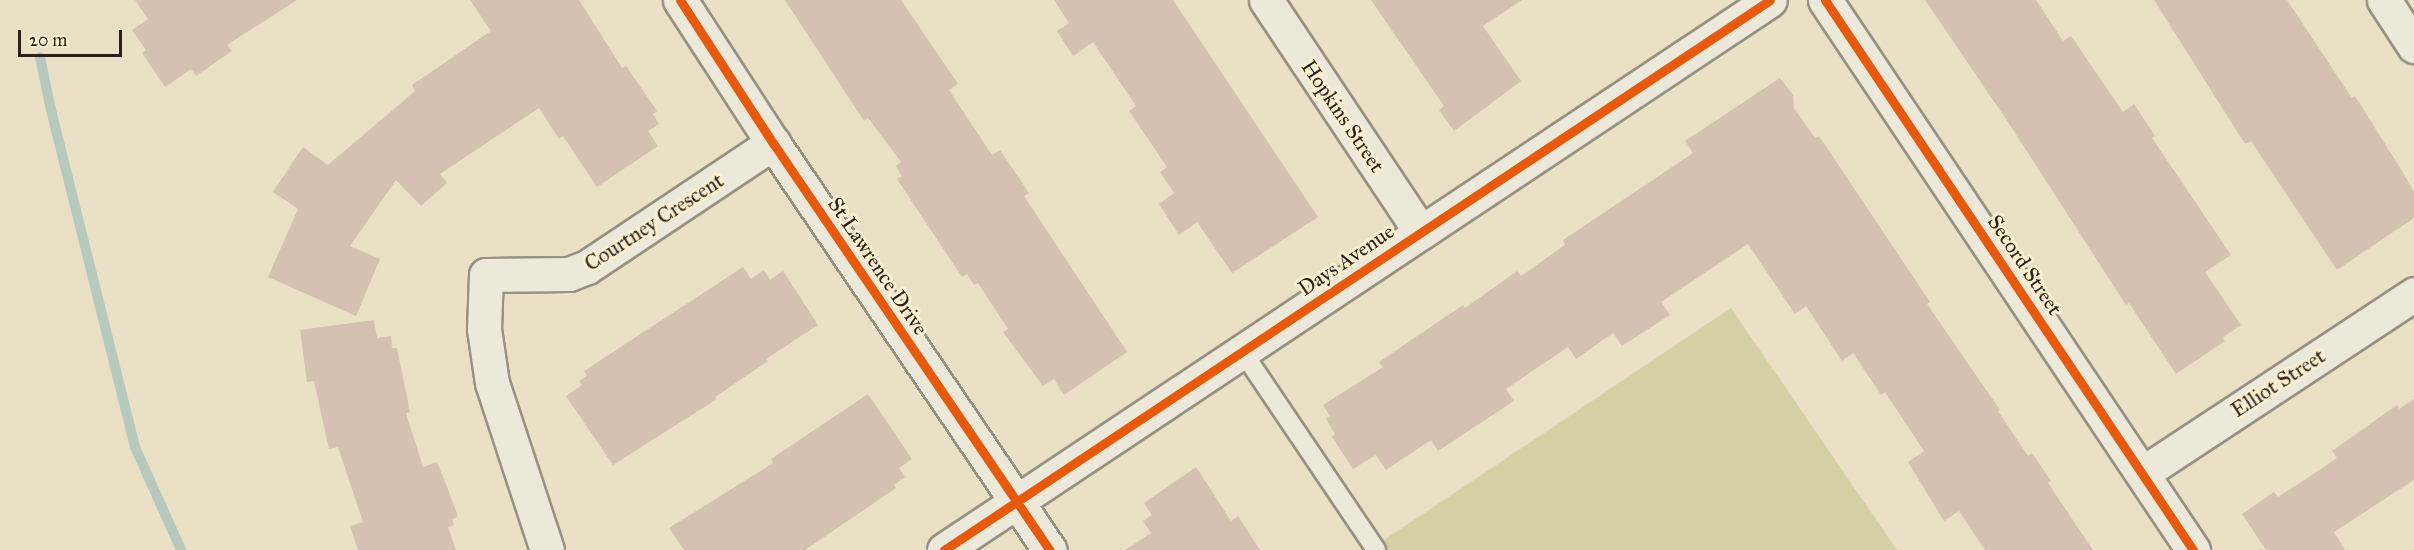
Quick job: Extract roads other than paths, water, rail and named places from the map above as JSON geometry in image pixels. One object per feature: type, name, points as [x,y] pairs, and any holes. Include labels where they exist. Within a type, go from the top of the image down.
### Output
[{"type":"street","name":"St Lawrence Drive","points":[[680,0],[773,143],[1050,550]]},
{"type":"street","name":"Hopkins Street","points":[[1266,0],[1421,232]]},
{"type":"street","name":"Days Avenue","points":[[944,550],[1770,0]]},
{"type":"street","name":"Secord Street","points":[[1826,0],[2193,550]]},
{"type":"street","points":[[2384,0],[2414,46]]},
{"type":"street","name":"Courtney Crescent","points":[[547,550],[492,383],[484,329],[486,275],[568,274],[587,267],[773,143]]},
{"type":"street","name":"Elliot Street","points":[[2143,473],[2414,294]]},
{"type":"lane","points":[[1242,351],[1376,550]]},
{"type":"waterway","points":[[40,57],[51,110],[135,447],[181,550]]}]
